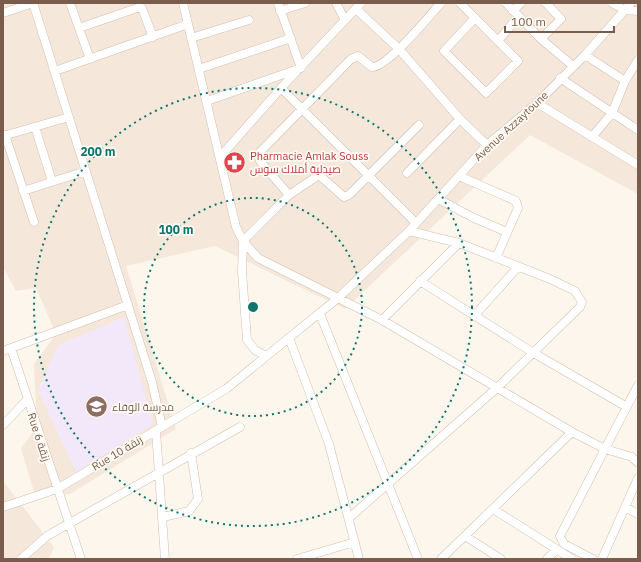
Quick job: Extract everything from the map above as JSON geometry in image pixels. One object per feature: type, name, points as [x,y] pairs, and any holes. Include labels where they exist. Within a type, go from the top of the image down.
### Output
[{"type":"street","points":[[3,12],[19,5],[33,3],[152,382],[159,429],[158,473],[163,517],[165,559]]},
{"type":"street","points":[[70,3],[90,59]]},
{"type":"street","points":[[183,3],[236,228],[243,241],[258,258],[382,320],[572,432],[605,449],[636,459]]},
{"type":"street","points":[[301,68],[279,7],[305,3]]},
{"type":"street","points":[[336,3],[345,20]]},
{"type":"street","points":[[289,194],[260,161],[258,154],[354,57],[360,56],[372,67],[375,67],[399,49],[441,3]]},
{"type":"street","points":[[460,3],[475,18],[498,41],[518,61],[486,93],[444,51],[475,18]]},
{"type":"street","points":[[506,3],[541,39],[573,66]]},
{"type":"street","points":[[498,41],[516,14],[521,3]]},
{"type":"street","points":[[541,39],[561,18],[546,3]]},
{"type":"street","points":[[612,3],[625,10],[638,10]]},
{"type":"street","points":[[632,3],[638,10]]},
{"type":"street","name":"Avenue Azzaytoune","points":[[289,338],[338,298],[409,231],[415,222],[487,145],[537,103],[632,3]]},
{"type":"street","points":[[79,28],[140,6],[153,37]]},
{"type":"street","points":[[220,157],[281,88],[359,6],[460,119],[487,145]]},
{"type":"street","points":[[191,38],[250,20]]},
{"type":"street","points":[[55,71],[188,24]]},
{"type":"street","points":[[199,70],[291,38]]},
{"type":"street","points":[[584,55],[625,81]]},
{"type":"street","points":[[592,137],[612,113],[625,81],[638,60]]},
{"type":"street","points":[[207,101],[301,68]]},
{"type":"street","points":[[560,78],[638,130]]},
{"type":"street","points":[[281,88],[415,222]]},
{"type":"street","points":[[537,103],[638,165]]},
{"type":"street","points":[[34,222],[4,135],[69,117]]},
{"type":"street","points":[[407,172],[460,119]]},
{"type":"street","points":[[266,356],[255,350],[247,340],[242,271],[243,241],[289,194],[320,175],[344,197],[347,196],[419,125]]},
{"type":"street","points":[[35,127],[52,181]]},
{"type":"street","points":[[23,191],[86,171]]},
{"type":"street","points":[[459,176],[516,201],[518,208],[496,258]]},
{"type":"street","points":[[438,199],[474,218],[507,232]]},
{"type":"street","points":[[349,518],[497,388],[532,352],[580,307],[582,302],[575,291],[566,286],[459,243],[409,231]]},
{"type":"street","points":[[382,320],[459,243]]},
{"type":"street","points":[[474,316],[518,267]]},
{"type":"street","points":[[420,281],[532,352],[627,407]]},
{"type":"street","points":[[7,350],[128,305]]},
{"type":"street","points":[[320,314],[418,559]]},
{"type":"street","points":[[289,338],[329,444],[359,559]]},
{"type":"street","name":"Rue 10 زنقة","points":[[3,508],[57,489],[159,429],[226,389],[289,338]]},
{"type":"street","name":"Rue 6 زنقة","points":[[7,350],[27,400],[81,559]]},
{"type":"street","points":[[593,559],[564,544],[560,536],[638,386]]},
{"type":"street","points":[[3,425],[27,400]]},
{"type":"street","points":[[21,559],[47,536],[69,525],[191,453],[240,427]]},
{"type":"street","points":[[441,559],[572,432]]},
{"type":"street","points":[[163,517],[189,511],[198,500],[191,453]]},
{"type":"street","points":[[602,559],[638,478]]},
{"type":"street","points":[[625,506],[638,514]]},
{"type":"street","points":[[493,509],[572,559]]},
{"type":"street","points":[[465,536],[501,559]]},
{"type":"street","points":[[297,559],[355,542]]},
{"type":"street","points":[[547,559],[556,550]]},
{"type":"shaded area","points":[[3,3],[638,3],[638,194],[530,135],[345,309],[215,246],[126,266],[176,429],[70,494],[35,495],[21,448],[37,427],[34,364],[56,334],[36,288],[16,291],[3,267]]},
{"type":"shaded area","name":"مدرسة الوفاء","points":[[124,317],[153,424],[76,472],[38,390],[58,345]]},
{"type":"shaded area","points":[[3,481],[54,547],[49,559],[3,559]]},
{"type":"place","name":"Pharmacie Amlak Souss صيدلية أملاك سوس","points":[[234,162]]},
{"type":"place","name":"مدرسة الوفاء","points":[[97,407]]}]
